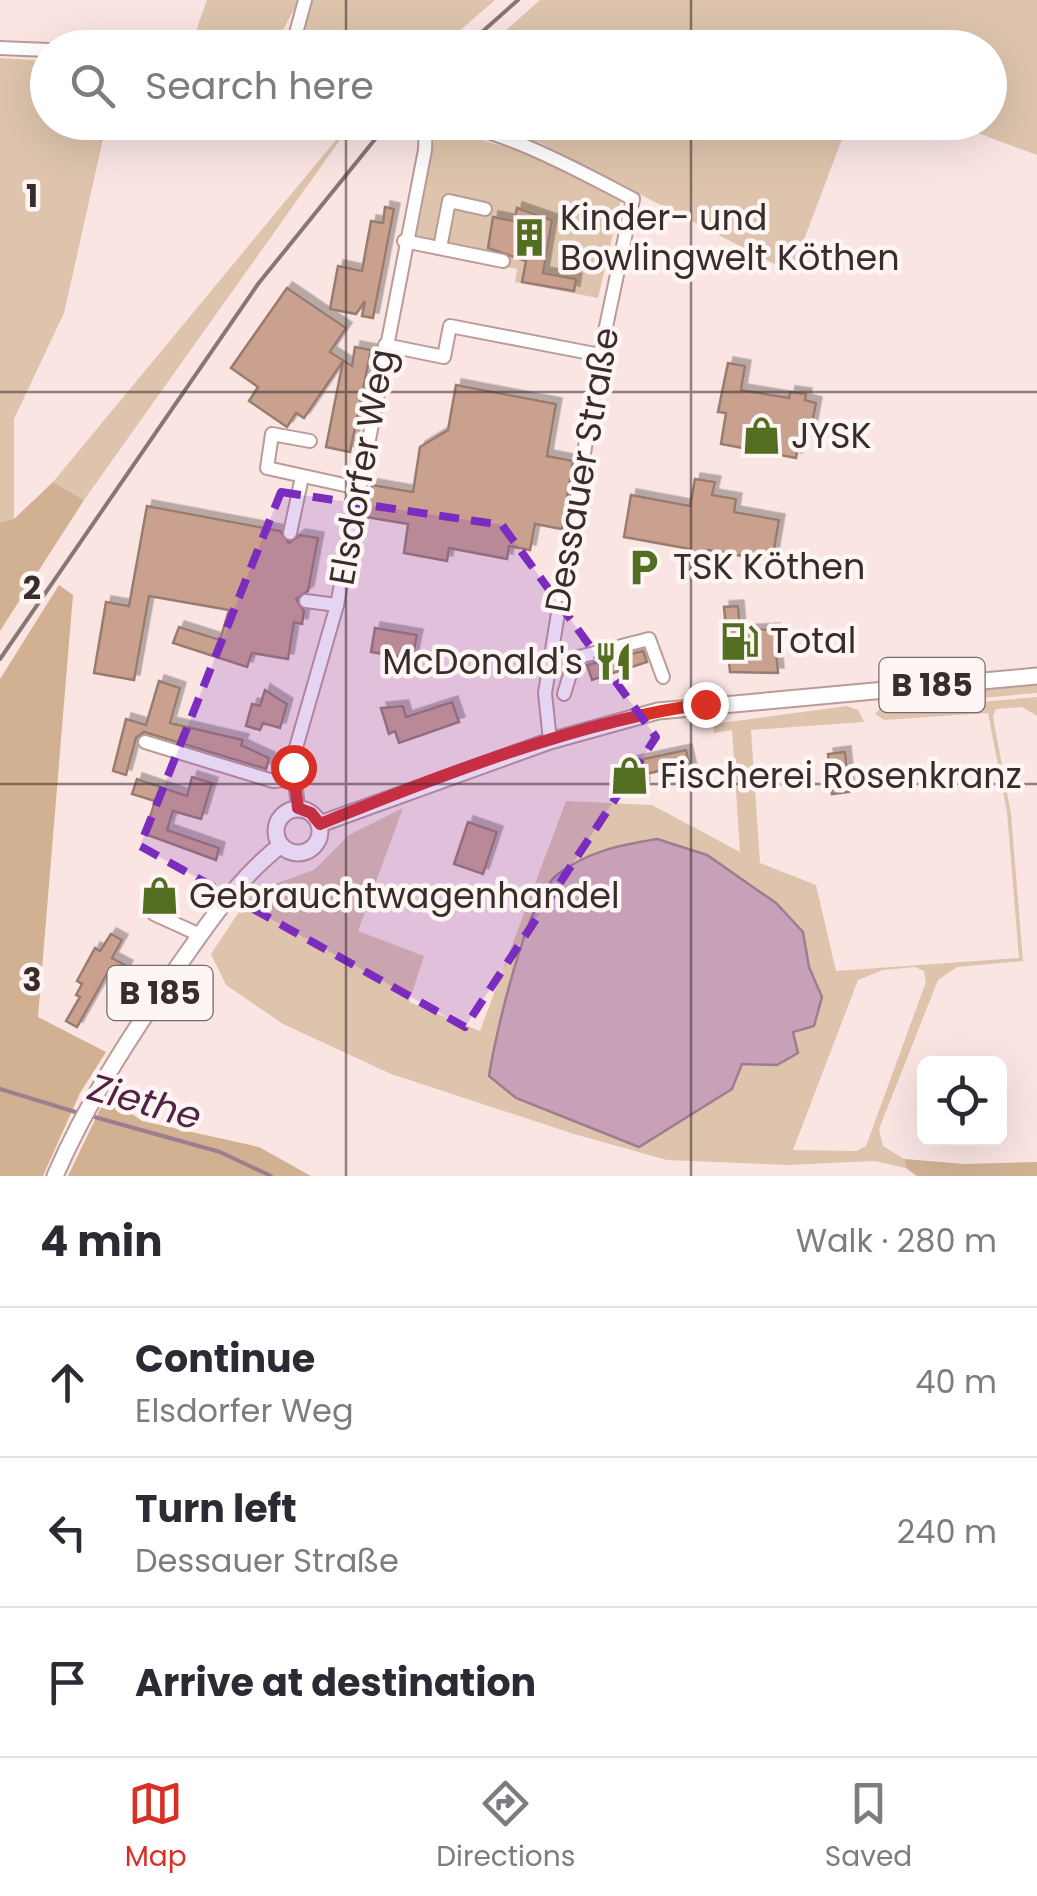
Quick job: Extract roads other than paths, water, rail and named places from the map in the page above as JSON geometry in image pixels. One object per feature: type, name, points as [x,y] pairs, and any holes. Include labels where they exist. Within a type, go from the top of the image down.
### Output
[{"type":"main road","name":"B 185","points":[[320,824],[550,742],[676,708],[1037,676]]},
{"type":"main road","points":[[298,808],[311,813],[320,824],[319,840],[307,852],[296,854],[281,846],[276,832],[278,822],[298,808]]},
{"type":"main road","name":"B 185","points":[[55,1176],[92,1098],[200,935],[239,883],[281,846]]},
{"type":"street","points":[[297,30],[305,0]]},
{"type":"street","points":[[0,48],[30,49]]},
{"type":"street","name":"Elsdorfer Weg","points":[[298,808],[293,779],[296,746],[337,605],[424,140]]},
{"type":"street","name":"Dessauer Straße","points":[[505,140],[525,145],[633,199],[600,355],[545,692],[550,742]]},
{"type":"street","points":[[440,248],[449,202],[485,208]]},
{"type":"street","points":[[404,241],[503,261]]},
{"type":"street","points":[[385,345],[444,357],[450,326],[600,355]]},
{"type":"street","points":[[310,441],[272,434],[267,468],[358,488]]},
{"type":"street","points":[[290,533],[302,477]]},
{"type":"street","points":[[306,601],[337,605]]},
{"type":"street","points":[[564,694],[575,658],[648,639],[663,677]]},
{"type":"street","points":[[145,742],[273,781],[293,779]]},
{"type":"street","points":[[154,914],[200,935]]},
{"type":"waterway","name":"Ziethe","points":[[0,1089],[82,1114]]},
{"type":"waterway","name":"Ziethe","points":[[91,1116],[220,1152],[271,1176]]},
{"type":"railway","points":[[484,30],[518,0]]},
{"type":"railway","points":[[0,659],[258,284],[374,140]]},
{"type":"place","name":"Kinder- und Bowlingwelt Köthen","points":[[530,238]]},
{"type":"place","name":"JYSK","points":[[761,436]]},
{"type":"place","name":"TSK Köthen","points":[[643,567]]},
{"type":"place","name":"Total","points":[[740,641]]},
{"type":"place","name":"McDonald's","points":[[613,662]]},
{"type":"place","name":"Fischerei Rosenkranz","points":[[630,776]]},
{"type":"place","name":"Gebrauchtwagenhandel","points":[[159,896]]}]
